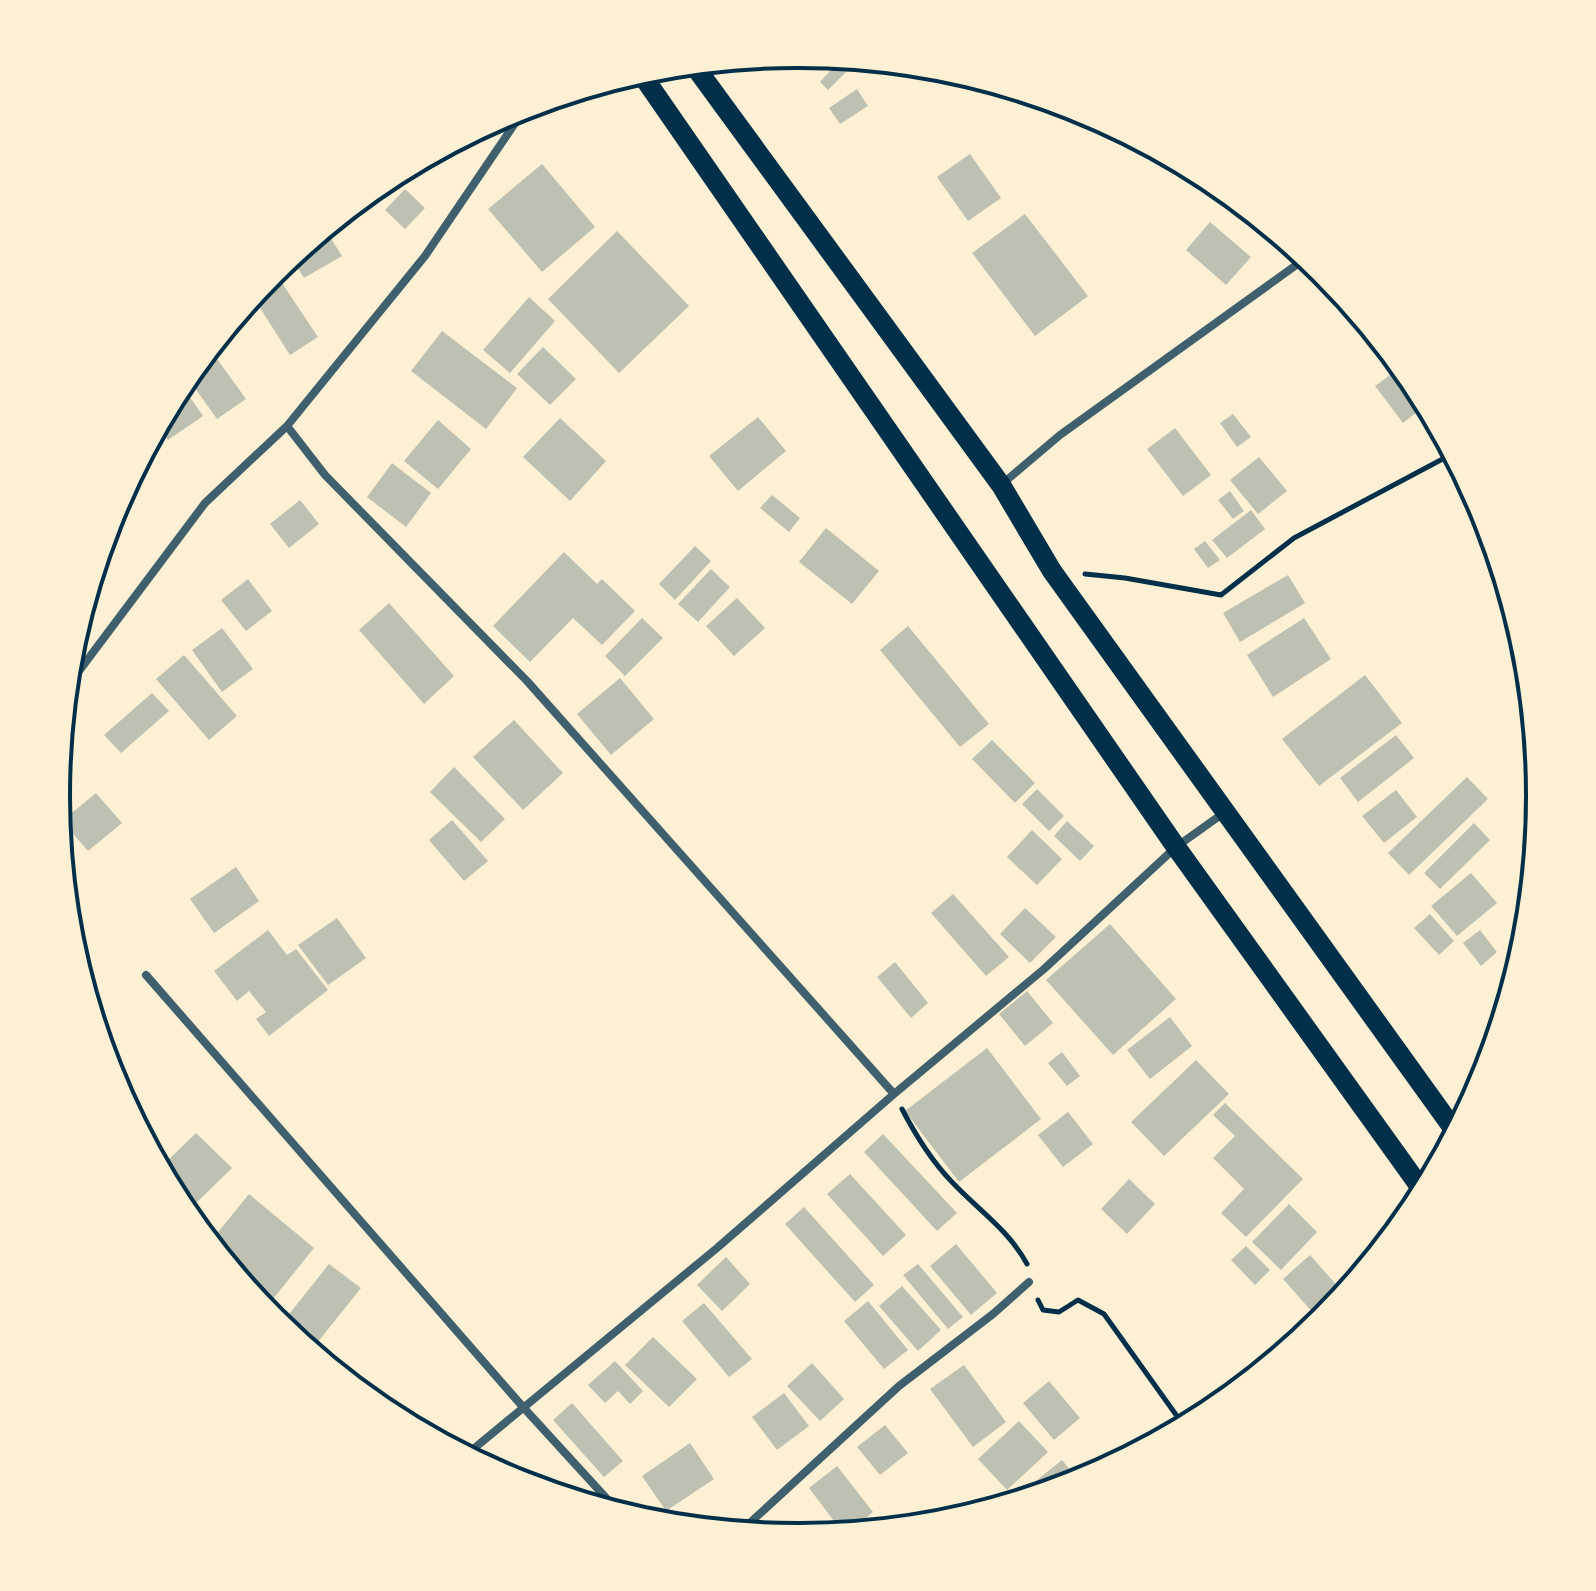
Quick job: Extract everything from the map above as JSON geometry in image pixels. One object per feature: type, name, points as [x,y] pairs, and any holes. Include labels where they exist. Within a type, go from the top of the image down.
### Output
[{"type":"main road","points":[[701,74],[1001,485],[1052,571],[1448,1121]]},
{"type":"main road","points":[[648,84],[1176,847],[1415,1180]]},
{"type":"street","points":[[82,667],[205,503],[287,426],[425,256],[513,126]]},
{"type":"street","points":[[1001,485],[1060,435],[1296,266]]},
{"type":"street","points":[[287,426],[325,475],[527,681],[894,1094]]},
{"type":"street","points":[[475,1447],[717,1248],[1044,969],[1176,847],[1225,812]]},
{"type":"street","points":[[146,975],[605,1496]]},
{"type":"street","points":[[752,1521],[899,1386],[993,1314],[1029,1282]]},
{"type":"path","points":[[1052,571],[1125,578],[1221,595],[1294,538],[1442,459]]},
{"type":"building","points":[[832,69],[848,70],[828,90],[820,82]]},
{"type":"building","points":[[857,89],[868,106],[840,124],[829,108]]},
{"type":"building","points":[[970,154],[1001,198],[968,221],[937,177]]},
{"type":"building","points":[[542,164],[595,227],[542,272],[488,209]]},
{"type":"building","points":[[405,189],[425,208],[405,229],[385,210]]},
{"type":"building","points":[[1025,214],[1088,296],[1035,336],[972,253]]},
{"type":"building","points":[[1210,222],[1251,257],[1226,285],[1186,250]]},
{"type":"building","points":[[617,231],[689,306],[619,373],[548,299]]},
{"type":"building","points":[[331,238],[342,256],[304,278],[298,268]]},
{"type":"building","points":[[282,283],[318,337],[290,355],[259,307]]},
{"type":"building","points":[[529,297],[555,321],[510,373],[483,350]]},
{"type":"building","points":[[442,331],[517,388],[486,429],[411,371]]},
{"type":"building","points":[[543,347],[576,379],[550,405],[517,374]]},
{"type":"building","points":[[217,359],[246,399],[217,419],[195,388]]},
{"type":"building","points":[[1391,374],[1416,413],[1403,423],[1375,386]]},
{"type":"building","points":[[190,397],[203,416],[168,440],[166,437]]},
{"type":"building","points":[[1233,414],[1251,437],[1237,447],[1220,423]]},
{"type":"building","points":[[758,417],[786,451],[738,491],[709,456]]},
{"type":"building","points":[[560,418],[606,461],[570,501],[523,457]]},
{"type":"building","points":[[438,420],[471,449],[438,489],[404,461]]},
{"type":"building","points":[[1175,428],[1211,475],[1183,496],[1147,449]]},
{"type":"building","points":[[1259,457],[1287,491],[1258,514],[1230,480]]},
{"type":"building","points":[[392,463],[431,493],[406,527],[367,497]]},
{"type":"building","points":[[1230,491],[1244,511],[1233,519],[1218,500]]},
{"type":"building","points":[[772,495],[800,518],[789,532],[760,508]]},
{"type":"building","points":[[300,500],[319,524],[289,548],[270,524]]},
{"type":"building","points":[[1251,510],[1265,529],[1227,558],[1212,540]]},
{"type":"building","points":[[826,528],[879,571],[852,604],[799,562]]},
{"type":"building","points":[[1205,541],[1220,560],[1208,568],[1194,549]]},
{"type":"building","points":[[695,546],[711,561],[675,600],[659,584]]},
{"type":"building","points":[[564,552],[597,584],[602,579],[635,611],[602,645],[573,618],[530,662],[493,626]]},
{"type":"building","points":[[711,569],[730,587],[698,622],[678,604]]},
{"type":"building","points":[[1288,575],[1305,603],[1240,642],[1223,613]]},
{"type":"building","points":[[248,579],[272,611],[246,631],[221,600]]},
{"type":"building","points":[[737,598],[765,628],[734,656],[706,626]]},
{"type":"building","points":[[389,603],[454,676],[424,704],[359,630]]},
{"type":"building","points":[[642,618],[663,638],[625,676],[605,656]]},
{"type":"building","points":[[1304,618],[1331,659],[1273,697],[1247,655]]},
{"type":"building","points":[[908,626],[989,724],[960,747],[880,650]]},
{"type":"building","points":[[222,628],[253,669],[222,692],[192,650]]},
{"type":"building","points":[[184,655],[237,716],[209,740],[156,679]]},
{"type":"building","points":[[1365,675],[1402,723],[1319,786],[1282,739]]},
{"type":"building","points":[[620,678],[654,719],[611,755],[577,714]]},
{"type":"building","points":[[152,693],[169,711],[121,753],[104,735]]},
{"type":"building","points":[[514,720],[563,773],[523,810],[473,757]]},
{"type":"building","points":[[1396,735],[1414,758],[1358,802],[1340,778]]},
{"type":"building","points":[[992,740],[1035,783],[1015,803],[972,759]]},
{"type":"building","points":[[454,767],[505,819],[481,842],[430,792]]},
{"type":"building","points":[[1467,777],[1488,799],[1409,875],[1388,853]]},
{"type":"building","points":[[1037,789],[1064,816],[1049,831],[1022,804]]},
{"type":"building","points":[[1396,790],[1417,817],[1384,843],[1362,816]]},
{"type":"building","points":[[96,793],[122,823],[88,851],[72,832],[71,814]]},
{"type":"building","points":[[452,820],[488,861],[464,881],[429,840]]},
{"type":"building","points":[[1067,821],[1094,846],[1080,861],[1054,836]]},
{"type":"building","points":[[1474,823],[1490,840],[1440,889],[1424,873]]},
{"type":"building","points":[[1032,830],[1062,859],[1037,885],[1007,857]]},
{"type":"building","points":[[236,867],[259,901],[214,933],[190,899]]},
{"type":"building","points":[[1471,873],[1497,903],[1457,936],[1431,906]]},
{"type":"building","points":[[953,894],[1009,957],[986,976],[931,913]]},
{"type":"building","points":[[1025,908],[1056,937],[1030,963],[1000,934]]},
{"type":"building","points":[[1430,914],[1454,941],[1439,955],[1414,928]]},
{"type":"building","points":[[337,918],[366,958],[328,985],[298,945]]},
{"type":"building","points":[[1110,924],[1176,999],[1113,1055],[1046,980]]},
{"type":"building","points":[[268,930],[287,955],[296,949],[328,990],[269,1036],[256,1019],[266,1012],[249,991],[237,1001],[214,971]]},
{"type":"building","points":[[1480,930],[1497,952],[1481,966],[1463,943]]},
{"type":"building","points":[[895,962],[928,1003],[911,1018],[877,977]]},
{"type":"building","points":[[1027,991],[1053,1023],[1025,1046],[999,1014]]},
{"type":"building","points":[[1170,1017],[1192,1046],[1150,1079],[1127,1050]]},
{"type":"building","points":[[987,1048],[1041,1119],[959,1182],[905,1111]]},
{"type":"building","points":[[1062,1052],[1080,1076],[1067,1086],[1048,1063]]},
{"type":"building","points":[[1196,1060],[1229,1094],[1164,1156],[1131,1122]]},
{"type":"building","points":[[1225,1103],[1303,1179],[1246,1237],[1221,1213],[1244,1189],[1213,1158],[1235,1136],[1213,1115]]},
{"type":"building","points":[[1068,1112],[1093,1144],[1063,1167],[1038,1135]]},
{"type":"building","points":[[196,1133],[232,1168],[196,1204],[168,1160]]},
{"type":"building","points":[[883,1134],[957,1213],[937,1231],[864,1152]]},
{"type":"building","points":[[850,1174],[906,1235],[883,1256],[827,1194]]},
{"type":"building","points":[[1129,1179],[1155,1204],[1127,1234],[1101,1209]]},
{"type":"building","points":[[249,1194],[314,1248],[273,1299],[217,1233]]},
{"type":"building","points":[[1289,1204],[1317,1232],[1281,1270],[1252,1242]]},
{"type":"building","points":[[804,1207],[874,1285],[855,1302],[785,1224]]},
{"type":"building","points":[[956,1244],[997,1293],[971,1315],[930,1266]]},
{"type":"building","points":[[1246,1246],[1270,1270],[1255,1285],[1231,1260]]},
{"type":"building","points":[[1310,1255],[1336,1284],[1311,1311],[1283,1279]]},
{"type":"building","points":[[726,1257],[750,1284],[722,1311],[697,1285]]},
{"type":"building","points":[[329,1264],[361,1288],[318,1342],[289,1315]]},
{"type":"building","points":[[918,1264],[963,1317],[948,1329],[903,1275]]},
{"type":"building","points":[[902,1286],[941,1330],[918,1351],[879,1306]]},
{"type":"building","points":[[868,1301],[908,1350],[884,1369],[844,1321]]},
{"type":"building","points":[[704,1303],[752,1359],[729,1377],[682,1321]]},
{"type":"building","points":[[653,1337],[697,1379],[669,1407],[625,1365]]},
{"type":"building","points":[[615,1361],[643,1391],[630,1404],[618,1391],[605,1403],[588,1385]]},
{"type":"building","points":[[812,1363],[844,1399],[820,1421],[787,1386]]},
{"type":"building","points":[[964,1365],[1006,1422],[973,1447],[930,1389]]},
{"type":"building","points":[[1049,1381],[1080,1418],[1054,1440],[1023,1403]]},
{"type":"building","points":[[784,1393],[809,1426],[777,1450],[752,1417]]},
{"type":"building","points":[[572,1403],[623,1461],[604,1477],[553,1420]]},
{"type":"building","points":[[1019,1421],[1048,1452],[1007,1490],[978,1459]]},
{"type":"building","points":[[885,1425],[908,1453],[880,1475],[857,1447]]},
{"type":"building","points":[[690,1443],[714,1479],[666,1511],[642,1476]]},
{"type":"building","points":[[1062,1460],[1070,1470],[1032,1484]]},
{"type":"building","points":[[837,1466],[873,1512],[864,1520],[834,1521],[809,1488]]}]
